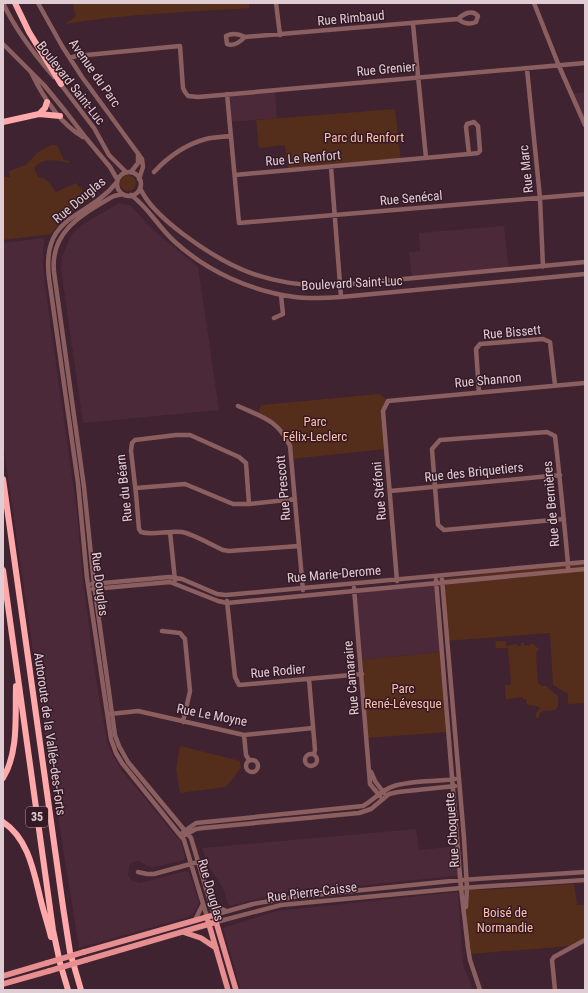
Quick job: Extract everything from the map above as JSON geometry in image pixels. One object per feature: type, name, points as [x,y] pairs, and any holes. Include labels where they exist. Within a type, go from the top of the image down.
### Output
[{"type":"highway","points":[[15,3],[26,26],[61,84]]},
{"type":"highway","points":[[39,114],[45,108],[47,102]]},
{"type":"highway","points":[[3,122],[39,114],[60,116]]},
{"type":"highway","name":"Autoroute de la Vallée-des-Forts","points":[[3,480],[66,924],[72,959],[81,990]]},
{"type":"highway","name":"Autoroute de la Vallée-des-Forts","points":[[3,570],[52,918],[60,963],[68,990]]},
{"type":"highway","points":[[3,778],[10,762],[14,739],[17,670]]},
{"type":"highway","points":[[3,822],[15,832],[26,850],[44,916],[60,963]]},
{"type":"highway","points":[[66,924],[74,961],[85,990]]},
{"type":"main road","name":"Rue Douglas","points":[[214,915],[236,990]]},
{"type":"main road","name":"Rue Pierre-Caisse","points":[[3,976],[214,915]]},
{"type":"main road","name":"Rue Douglas","points":[[207,917],[228,990]]},
{"type":"main road","name":"Rue Pierre-Caisse","points":[[3,984],[216,922]]},
{"type":"main road","points":[[183,932],[202,938],[216,948]]},
{"type":"street","name":"Boulevard Saint-Luc","points":[[3,3],[16,28],[28,46],[61,84],[94,128],[109,155],[128,172]]},
{"type":"street","name":"Avenue du Parc","points":[[38,3],[70,58],[142,159],[143,164],[139,179]]},
{"type":"street","points":[[276,3],[280,35]]},
{"type":"street","points":[[534,3],[559,66],[585,125]]},
{"type":"street","name":"Rue Rimbaud","points":[[245,38],[458,19]]},
{"type":"street","points":[[413,24],[426,158]]},
{"type":"street","name":"Boulevard Saint-Luc","points":[[3,44],[29,69],[66,112],[110,167],[117,180]]},
{"type":"street","name":"Rue Grenier","points":[[70,58],[76,56],[180,46],[183,88],[188,96],[198,97],[585,63]]},
{"type":"street","points":[[29,69],[47,102],[76,133],[86,138]]},
{"type":"street","name":"Rue Marc","points":[[527,69],[540,198],[543,267]]},
{"type":"street","points":[[227,94],[234,175]]},
{"type":"street","points":[[474,122],[478,126],[480,151],[478,153],[469,154],[466,127],[467,124],[474,122]]},
{"type":"street","points":[[154,172],[162,164],[189,145],[207,139],[231,136]]},
{"type":"street","points":[[128,172],[137,175],[139,179],[140,188],[136,193],[131,195],[123,194],[119,189],[117,180],[121,174],[128,172],[138,163],[138,153]]},
{"type":"street","name":"Rue Le Renfort","points":[[234,175],[469,154]]},
{"type":"street","points":[[331,167],[341,297]]},
{"type":"street","name":"Rue Senécal","points":[[234,175],[239,223],[585,194]]},
{"type":"street","name":"Rue Douglas","points":[[117,180],[106,195],[70,218],[61,226],[50,246],[48,261],[49,278],[78,483],[109,714],[111,739],[118,756],[181,835],[186,844],[207,917]]},
{"type":"street","name":"Boulevard Saint-Luc","points":[[140,188],[146,198],[171,225],[211,254],[234,267],[278,282],[308,286],[340,285],[585,262]]},
{"type":"street","name":"Rue Douglas","points":[[91,587],[83,481],[53,261],[58,243],[69,226],[110,198],[123,194]]},
{"type":"street","name":"Boulevard Saint-Luc","points":[[131,195],[143,205],[169,237],[194,258],[215,272],[262,291],[281,295],[315,298],[341,297],[585,274]]},
{"type":"street","points":[[274,318],[283,314],[281,295]]},
{"type":"street","name":"Rue Bissett","points":[[479,392],[476,349],[480,344],[543,339],[547,340],[550,342],[555,385]]},
{"type":"street","name":"Rue Shannon","points":[[394,400],[585,382]]},
{"type":"street","name":"Rue Stéfoni","points":[[394,400],[388,401],[383,411],[398,587]]},
{"type":"street","name":"Rue Prescott","points":[[238,406],[276,425],[284,434],[290,446],[303,595]]},
{"type":"street","name":"Rue de Bernières","points":[[435,487],[432,448],[440,440],[547,432],[555,436],[560,475],[568,570]]},
{"type":"street","name":"Rue du Béarn","points":[[249,504],[246,463],[238,457],[190,435],[176,435],[135,440],[132,443],[130,451],[136,488],[139,530],[141,532],[146,534],[170,532],[183,533],[222,550],[229,551],[299,546]]},
{"type":"street","name":"Rue des Briquetiers","points":[[390,492],[560,475]]},
{"type":"street","points":[[136,488],[185,484],[233,504],[249,504],[295,499]]},
{"type":"street","points":[[435,487],[438,525],[444,530],[564,519]]},
{"type":"street","points":[[170,532],[176,584]]},
{"type":"street","name":"Rue Marie-Derome","points":[[91,587],[175,577],[216,594],[226,596],[585,562]]},
{"type":"street","name":"Rue Marie-Derome","points":[[91,587],[170,582],[218,601],[227,603],[585,569]]},
{"type":"street","name":"Rue Choquette","points":[[436,576],[452,780],[464,888],[465,920],[470,960],[480,990]]},
{"type":"street","name":"Rue Choquette","points":[[442,576],[459,779],[463,880]]},
{"type":"street","name":"Rue Camaraire","points":[[354,584],[370,771],[384,798]]},
{"type":"street","name":"Rue Rodier","points":[[226,596],[235,677],[239,685],[362,674]]},
{"type":"street","points":[[162,631],[180,633],[185,639],[190,691],[183,722]]},
{"type":"street","points":[[444,676],[450,676]]},
{"type":"street","points":[[309,679],[315,750],[314,754]]},
{"type":"street","name":"Rue Le Moyne","points":[[109,714],[138,711],[244,735],[313,728]]},
{"type":"street","name":"Rue Douglas","points":[[109,714],[116,739],[123,755],[186,832],[193,843],[214,915]]},
{"type":"street","points":[[244,735],[246,755],[249,760]]},
{"type":"street","points":[[449,739],[456,739]]},
{"type":"street","points":[[186,832],[198,828],[253,823],[363,806],[380,792],[394,786],[459,779]]},
{"type":"street","points":[[181,835],[196,824],[252,817],[365,812],[384,798],[398,792],[459,785]]},
{"type":"street","points":[[252,817],[253,823]]},
{"type":"street","points":[[138,872],[150,874],[198,862]]},
{"type":"street","name":"Rue Pierre-Caisse","points":[[214,915],[252,904],[294,897],[463,880],[585,872]]},
{"type":"street","points":[[572,873],[572,880]]},
{"type":"street","points":[[544,875],[544,882]]},
{"type":"street","name":"Rue Pierre-Caisse","points":[[216,922],[281,905],[464,888],[585,880]]},
{"type":"street","points":[[210,903],[226,911]]},
{"type":"street","points":[[195,920],[203,904]]},
{"type":"street","points":[[554,990],[552,960],[554,957],[585,940]]},
{"type":"shaded area","points":[[275,91],[277,118],[230,122],[227,94]]},
{"type":"shaded area","points":[[585,92],[585,122],[571,94]]},
{"type":"shaded area","points":[[119,203],[131,206],[154,231],[198,267],[219,410],[83,423],[61,269],[62,256],[72,234],[82,225]]},
{"type":"shaded area","points":[[504,226],[509,270],[412,279],[409,252],[420,251],[419,233]]},
{"type":"shaded area","points":[[44,238],[43,264],[45,286],[77,512],[83,581],[97,686],[107,741],[113,756],[123,772],[181,842],[185,857],[184,860],[151,868],[139,861],[132,862],[129,866],[128,875],[131,880],[140,883],[186,871],[189,872],[199,903],[193,914],[185,918],[79,948],[44,728],[3,441],[3,243]]},
{"type":"shaded area","points":[[436,583],[441,652],[360,660],[354,591]]},
{"type":"shaded area","points":[[416,829],[419,850],[459,846],[461,880],[455,876],[276,894],[229,906],[223,888],[208,865],[202,848]]},
{"type":"shaded area","points":[[458,892],[463,965],[473,990],[241,990],[223,928],[276,911]]},
{"type":"green space","points":[[72,3],[249,3],[249,8],[134,16],[65,24],[76,16]]},
{"type":"green space","name":"Parc du Renfort","points":[[395,109],[401,161],[288,170],[285,145],[259,148],[256,120]]},
{"type":"green space","points":[[51,145],[57,145],[64,160],[71,161],[68,163],[54,160],[41,162],[34,168],[38,177],[46,180],[56,192],[76,183],[91,199],[63,218],[51,234],[3,240],[3,174],[5,177],[10,177],[9,171],[26,165],[38,152]]},
{"type":"green space","points":[[125,175],[131,175],[136,180],[134,189],[131,191],[125,191],[120,186],[120,180]]},
{"type":"green space","name":"Parc Félix-Leclerc","points":[[379,394],[388,401],[385,406],[386,449],[291,459],[290,450],[281,432],[257,415],[261,405]]},
{"type":"green space","points":[[585,563],[585,703],[568,704],[568,694],[553,685],[550,633],[446,641],[441,579]]},
{"type":"green space","points":[[495,641],[506,641],[506,646],[517,644],[518,646],[521,646],[521,643],[524,643],[524,646],[532,643],[539,649],[536,653],[538,683],[542,686],[546,686],[558,696],[558,706],[555,710],[543,711],[539,714],[539,718],[536,718],[536,713],[540,708],[537,706],[527,705],[526,699],[523,699],[522,697],[508,699],[506,701],[505,685],[511,685],[508,648],[496,648]]},
{"type":"green space","name":"Parc René-Lévesque","points":[[441,652],[447,732],[367,738],[360,660]]},
{"type":"green space","points":[[180,746],[240,761],[241,768],[226,787],[180,793],[176,770]]},
{"type":"green space","name":"Boisé de Normandie","points":[[574,884],[577,905],[584,905],[585,939],[571,946],[469,954],[465,914],[466,888],[484,890]]}]
